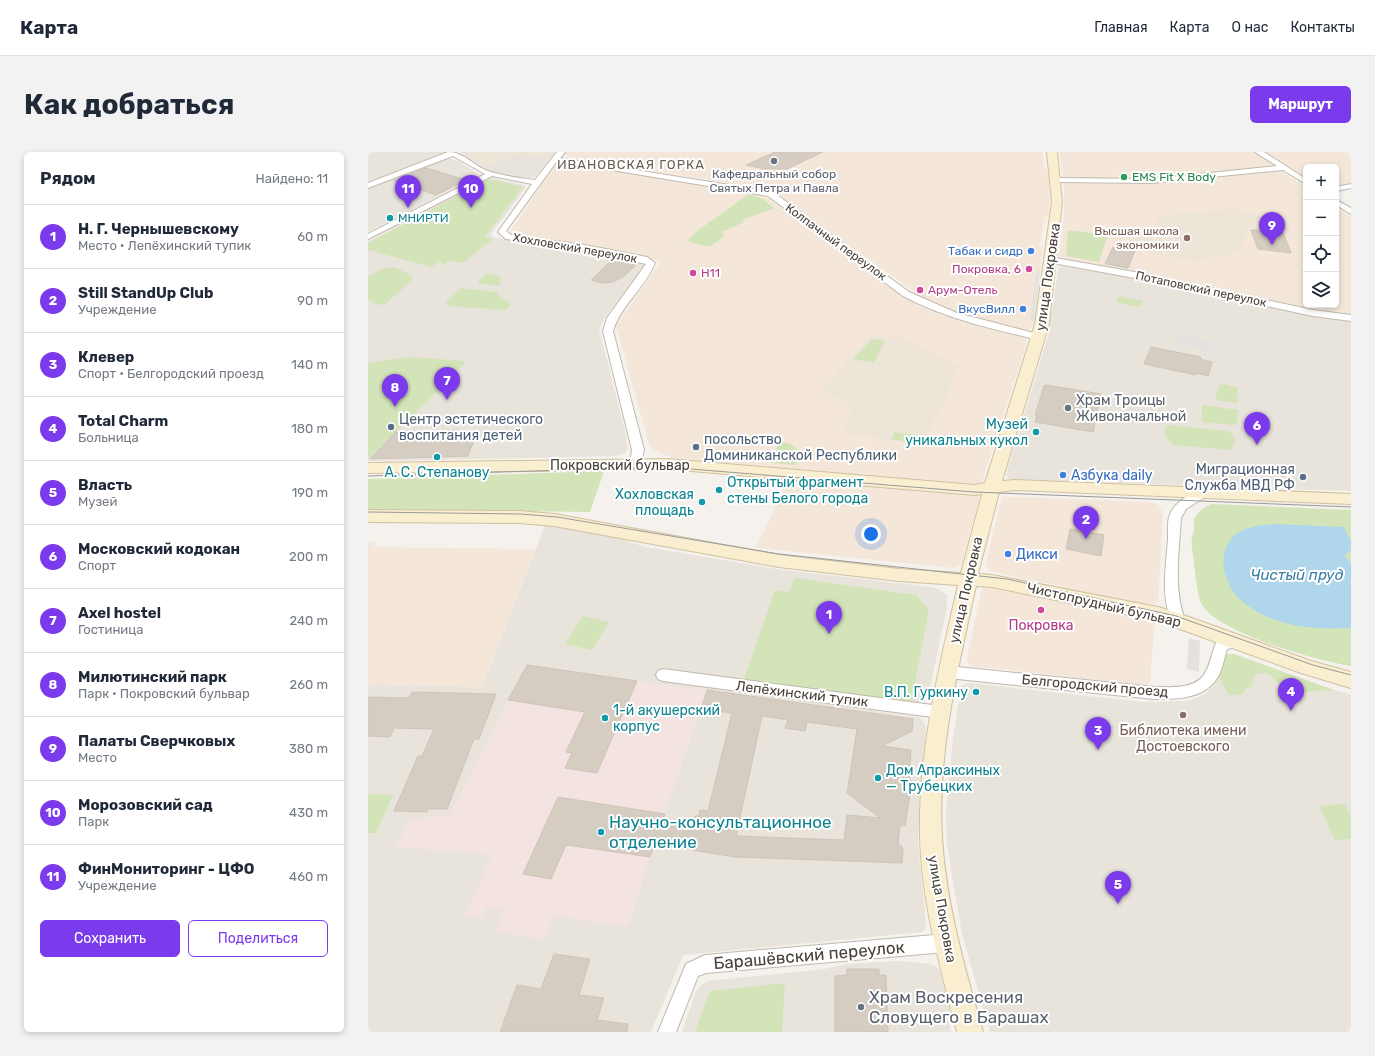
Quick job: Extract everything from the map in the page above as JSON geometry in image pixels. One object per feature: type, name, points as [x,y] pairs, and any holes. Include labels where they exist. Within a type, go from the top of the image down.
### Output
[{"type":"main road","name":"улица Покровка","points":[[970,1032],[946,943],[931,836],[932,792],[940,712],[968,579],[992,488],[1039,337],[1057,202],[1052,152]]},
{"type":"main road","name":"Покровский бульвар","points":[[368,468],[636,463],[713,466],[975,490],[992,488]]},
{"type":"main road","points":[[992,488],[1015,485],[1126,489],[1201,494],[1351,499]]},
{"type":"main road","points":[[368,516],[520,517],[554,520],[773,560],[892,574],[968,579]]},
{"type":"main road","name":"Чистопрудный бульвар","points":[[968,579],[992,581],[1178,620],[1308,668],[1351,680]]},
{"type":"street","points":[[368,186],[453,152],[482,171],[511,179],[537,182]]},
{"type":"street","points":[[1259,152],[1303,180]]},
{"type":"street","name":"Хохловский переулок","points":[[558,155],[504,229],[503,235],[604,251],[647,260],[651,263],[648,270],[612,318],[608,331],[638,450],[636,463]]},
{"type":"street","name":"Колпачный переулок","points":[[558,155],[770,194],[899,288],[926,305],[947,314],[1039,337]]},
{"type":"street","points":[[1056,180],[1151,182],[1283,168]]},
{"type":"street","points":[[368,237],[491,174]]},
{"type":"street","points":[[1339,188],[1351,186]]},
{"type":"street","points":[[1339,204],[1351,212]]},
{"type":"street","name":"Потаповский переулок","points":[[1050,260],[1140,276],[1313,313],[1351,318]]},
{"type":"street","points":[[1178,620],[1173,598],[1175,518],[1176,513],[1182,507],[1201,494]]},
{"type":"street","name":"Белгородский проезд","points":[[948,672],[1154,693],[1182,692],[1202,686],[1212,673],[1222,645],[1237,642]]},
{"type":"street","name":"Лепёхинский тупик","points":[[663,675],[940,712]]},
{"type":"street","name":"Барашёвский переулок","points":[[667,1032],[692,970],[705,964],[946,943]]},
{"type":"shaded area","points":[[368,152],[447,152],[447,153],[368,184]]},
{"type":"shaded area","points":[[460,152],[555,152],[535,177],[530,178],[514,177],[489,171]]},
{"type":"shaded area","points":[[465,152],[552,152],[547,157],[533,157],[520,154],[490,165],[486,165]]},
{"type":"shaded area","points":[[566,152],[1043,152],[1044,169],[1048,170],[1050,204],[1049,216],[1045,217],[1040,245],[1043,247],[1040,273],[1036,274],[1030,319],[1034,322],[1033,326],[1024,330],[950,311],[926,300],[771,190],[568,157],[564,155]]},
{"type":"shaded area","points":[[1059,152],[1255,152],[1276,166],[1152,180],[1072,179],[1063,176]]},
{"type":"shaded area","points":[[1264,152],[1351,152],[1351,183],[1339,185],[1339,164],[1303,164],[1303,177]]},
{"type":"shaded area","points":[[446,158],[460,162],[479,175],[368,232],[368,189]]},
{"type":"shaded area","points":[[561,162],[759,195],[771,200],[896,292],[919,306],[940,315],[1026,338],[1026,345],[982,482],[978,485],[972,486],[673,458],[653,450],[649,444],[616,326],[661,261],[602,247],[510,232],[556,163]]},
{"type":"shaded area","points":[[1281,171],[1303,185],[1303,307],[1212,286],[1059,257],[1064,214],[1065,183],[1135,184]]},
{"type":"shaded area","points":[[493,178],[526,187],[491,234],[492,237],[613,256],[644,263],[644,267],[603,320],[599,329],[626,435],[627,450],[624,453],[615,456],[368,461],[368,241],[488,179]]},
{"type":"shaded area","name":"Высшая школа экономики","points":[[1236,209],[1265,217],[1255,220],[1248,229],[1239,253],[1232,252],[1230,257],[1213,254],[1210,260],[1194,262],[1148,252],[1153,243],[1144,243],[1141,248],[1130,245],[1132,242],[1128,241],[1134,232],[1155,235],[1159,216],[1176,214],[1175,213]]},
{"type":"shaded area","points":[[1339,209],[1351,217],[1351,315],[1307,308],[1339,308]]},
{"type":"shaded area","points":[[1059,266],[1139,279],[1318,317],[1351,322],[1351,491],[1009,479],[1006,475],[1048,336]]},
{"type":"shaded area","points":[[1040,273],[1034,322],[1030,319],[1036,274]]},
{"type":"shaded area","points":[[1181,334],[1212,342],[1208,351],[1177,343]]},
{"type":"shaded area","points":[[870,336],[904,337],[913,341],[910,344],[916,346],[918,345],[958,366],[941,411],[935,416],[923,446],[841,432],[851,414],[846,403],[823,391],[846,361]]},
{"type":"shaded area","points":[[788,480],[978,495],[980,497],[961,565],[954,568],[756,548]]},
{"type":"shaded area","points":[[1003,497],[1148,502],[1158,504],[1163,514],[1158,603],[1146,605],[990,571],[986,563]]},
{"type":"shaded area","points":[[545,525],[609,535],[645,547],[776,569],[930,587],[938,589],[947,595],[947,606],[929,693],[925,700],[920,704],[744,682],[738,692],[918,717],[923,721],[926,728],[919,808],[918,844],[926,923],[925,929],[922,932],[683,955],[651,1032],[368,1032],[368,688],[371,684],[482,687]]},
{"type":"shaded area","points":[[368,542],[376,542],[374,547],[535,549],[482,687],[371,684],[368,688]]},
{"type":"shaded area","points":[[988,583],[1155,619],[1150,682],[1144,685],[969,666],[967,663],[967,658],[981,591]]},
{"type":"shaded area","points":[[1189,638],[1200,641],[1199,672],[1187,669]]},
{"type":"shaded area","points":[[1228,654],[1234,654],[1351,695],[1351,1032],[990,1032],[962,934],[947,845],[946,814],[952,746],[961,686],[969,683],[1143,702],[1189,701],[1205,694],[1214,685],[1219,678],[1225,657]]},
{"type":"shaded area","points":[[527,665],[707,690],[641,884],[628,927],[554,916],[545,940],[495,932],[505,909],[487,906],[481,919],[464,916],[492,855],[396,847],[409,819],[449,815]]},
{"type":"shaded area","points":[[898,961],[924,963],[936,966],[942,972],[953,1006],[947,1016],[951,1032],[682,1032],[696,991],[707,981],[825,969],[848,964]]},
{"type":"green space","points":[[488,180],[523,187],[485,237],[493,239],[463,263],[449,260],[445,264],[439,262],[432,267],[368,250],[368,243]]},
{"type":"green space","points":[[749,194],[766,200],[764,201],[775,208],[742,220],[744,222],[722,232],[724,236],[710,247],[686,241],[695,234],[694,233]]},
{"type":"green space","points":[[1068,230],[1108,235],[1099,262],[1066,256]]},
{"type":"green space","points":[[392,267],[412,276],[412,280],[385,304],[376,305],[368,299],[368,277],[384,268]]},
{"type":"green space","points":[[486,274],[501,276],[500,286],[477,283]]},
{"type":"green space","points":[[461,288],[496,292],[503,299],[509,301],[510,305],[505,310],[447,306],[446,302]]},
{"type":"green space","points":[[1119,296],[1143,301],[1139,307],[1115,302]]},
{"type":"green space","points":[[872,339],[885,340],[874,363],[853,359]]},
{"type":"green space","points":[[408,357],[466,361],[444,385],[368,459],[368,363]]},
{"type":"green space","points":[[1220,383],[1238,388],[1237,403],[1215,400]]},
{"type":"green space","points":[[1202,405],[1238,410],[1237,425],[1202,422]]},
{"type":"green space","points":[[1168,425],[1228,431],[1233,435],[1234,442],[1230,450],[1173,445],[1165,435],[1165,427]]},
{"type":"green space","points":[[895,432],[925,436],[922,444],[891,439]]},
{"type":"green space","points":[[779,441],[790,444],[796,448],[798,451],[798,459],[796,465],[771,463]]},
{"type":"green space","points":[[604,471],[590,512],[368,509],[368,479]]},
{"type":"green space","points":[[1212,504],[1351,510],[1351,666],[1293,652],[1248,635],[1228,626],[1212,615],[1202,605],[1197,587],[1192,537],[1196,515],[1201,510]]},
{"type":"green space","points":[[795,578],[916,595],[929,610],[911,704],[743,682],[775,590],[789,592]]},
{"type":"green space","points":[[583,616],[609,622],[592,650],[565,644]]},
{"type":"green space","points":[[1228,654],[1234,654],[1334,690],[1304,692],[1281,686],[1271,676],[1265,673],[1256,674],[1254,676],[1252,686],[1246,688],[1243,694],[1229,695],[1219,678],[1225,657]]},
{"type":"green space","points":[[368,794],[393,795],[376,833],[368,833]]},
{"type":"green space","points":[[1345,804],[1351,817],[1351,839],[1335,840],[1319,806]]},
{"type":"green space","points":[[785,983],[782,1032],[695,1032],[710,991]]},
{"type":"water","name":"Чистый пруд","points":[[1274,524],[1344,527],[1351,542],[1351,550],[1345,555],[1351,564],[1351,628],[1309,627],[1281,622],[1256,611],[1237,597],[1227,580],[1224,571],[1224,552],[1228,543],[1234,536],[1243,530]]},
{"type":"building","name":"Кафедральный собор Святых Петра и Павла","points":[[775,152],[823,152],[787,169],[765,169],[746,165]]},
{"type":"building","points":[[426,168],[466,180],[436,195],[394,181]]},
{"type":"building","points":[[1251,230],[1283,232],[1291,253],[1258,249]]},
{"type":"building","points":[[1113,247],[1135,251],[1128,268],[1105,264]]},
{"type":"building","points":[[613,259],[637,264],[623,277],[613,282],[601,283],[591,280]]},
{"type":"building","points":[[1151,347],[1201,357],[1200,359],[1212,362],[1208,376],[1196,373],[1196,375],[1144,364]]},
{"type":"building","name":"Храм Троицы Живоначальной","points":[[1046,385],[1101,394],[1093,432],[1035,422],[1037,415],[1035,415],[1044,386]]},
{"type":"building","points":[[458,430],[456,436],[476,435],[468,456],[370,459],[396,432],[428,438],[430,432]]},
{"type":"building","points":[[1070,529],[1104,535],[1101,556],[1066,549]]},
{"type":"building","name":"1-й акушерский корпус","points":[[527,665],[637,681],[597,773],[565,768],[572,753],[566,752],[585,712],[508,700]]},
{"type":"building","name":"Дом Апраксиных — Трубецких","points":[[707,690],[913,719],[912,731],[882,746],[911,750],[909,779],[911,780],[910,794],[905,826],[900,825],[898,844],[903,848],[902,863],[735,857],[655,844],[650,857],[566,845],[551,879],[523,874],[558,797],[665,814],[663,820],[693,825],[695,816],[699,816],[700,810],[708,811],[732,713],[701,709]],"holes":[[[762,716],[788,720],[785,728],[805,731],[807,722],[857,729],[847,793],[880,818],[847,815],[844,840],[736,836]]]},
{"type":"building","points":[[412,692],[496,694],[479,739],[474,739],[447,809],[428,809],[427,812],[394,811],[418,756],[422,756],[434,729],[394,728],[390,737],[368,736],[368,697],[409,698]]},
{"type":"building","points":[[554,954],[590,959],[579,995],[604,998],[597,1020],[628,1024],[627,1032],[500,1032],[517,985],[541,989]]},
{"type":"building","name":"Храм Воскресения Словущего в Барашах","points":[[847,969],[879,969],[879,975],[886,975],[888,1032],[835,1032],[835,976],[847,975]]},
{"type":"tram line","points":[[368,476],[666,467],[974,492],[1351,507]]},
{"type":"tram line","points":[[368,512],[521,514],[557,517],[779,554],[1007,579],[1176,616],[1313,665],[1351,675]]},
{"type":"place","name":"Кафедральный собор Святых Петра и Павла","points":[[774,161]]},
{"type":"place","name":"EMS Fit X Body","points":[[1124,177]]},
{"type":"place","name":"ФинМониторинг - ЦФО","points":[[408,208]]},
{"type":"place","name":"Морозовский сад","points":[[471,208]]},
{"type":"place","name":"МНИРТИ","points":[[390,218]]},
{"type":"place","name":"Высшая школа экономики","points":[[1187,238]]},
{"type":"place","name":"Палаты Сверчковых","points":[[1272,245]]},
{"type":"place","name":"Табак и сидр","points":[[1031,251]]},
{"type":"place","name":"Покровка, 6","points":[[1029,269]]},
{"type":"place","name":"H11","points":[[693,273]]},
{"type":"place","name":"Арум-Отель","points":[[920,290]]},
{"type":"place","name":"ВкусВилл","points":[[1023,309]]},
{"type":"place","name":"Axel hostel","points":[[447,400]]},
{"type":"place","name":"Милютинский парк","points":[[395,407]]},
{"type":"place","name":"Храм Троицы Живоначальной","points":[[1068,408]]},
{"type":"place","name":"Центр эстетического воспитания детей","points":[[391,427]]},
{"type":"place","name":"Музей уникальных кукол","points":[[1036,432]]},
{"type":"place","name":"Московский кодокан","points":[[1257,445]]},
{"type":"place","name":"посольство Доминиканской Республики","points":[[696,447]]},
{"type":"place","name":"А. С. Степанову","points":[[437,457]]},
{"type":"place","name":"Азбука daily","points":[[1063,475]]},
{"type":"place","name":"Миграционная Служба МВД РФ","points":[[1303,477]]},
{"type":"place","name":"Открытый фрагмент стены Белого города","points":[[719,490]]},
{"type":"place","name":"Хохловская площадь","points":[[702,502]]},
{"type":"place","name":"Still StandUp Club","points":[[1086,539]]},
{"type":"place","name":"Дикси","points":[[1008,554]]},
{"type":"place","name":"Покровка","points":[[1041,610]]},
{"type":"place","name":"Н. Г. Чернышевскому","points":[[829,634]]},
{"type":"place","name":"В.П. Гуркину","points":[[976,692]]},
{"type":"place","name":"Total Charm","points":[[1291,711]]},
{"type":"place","name":"Библиотека имени Достоевского","points":[[1183,715]]},
{"type":"place","name":"1-й акушерский корпус","points":[[605,718]]},
{"type":"place","name":"Клевер","points":[[1098,750]]},
{"type":"place","name":"Дом Апраксиных — Трубецких","points":[[878,778]]},
{"type":"place","name":"Научно-консультационное отделение","points":[[601,832]]},
{"type":"place","name":"Власть","points":[[1118,904]]},
{"type":"place","name":"Храм Воскресения Словущего в Барашах","points":[[861,1007]]},
{"type":"district","name":"ИВАНОВСКАЯ ГОРКА","points":[[631,164]]}]
